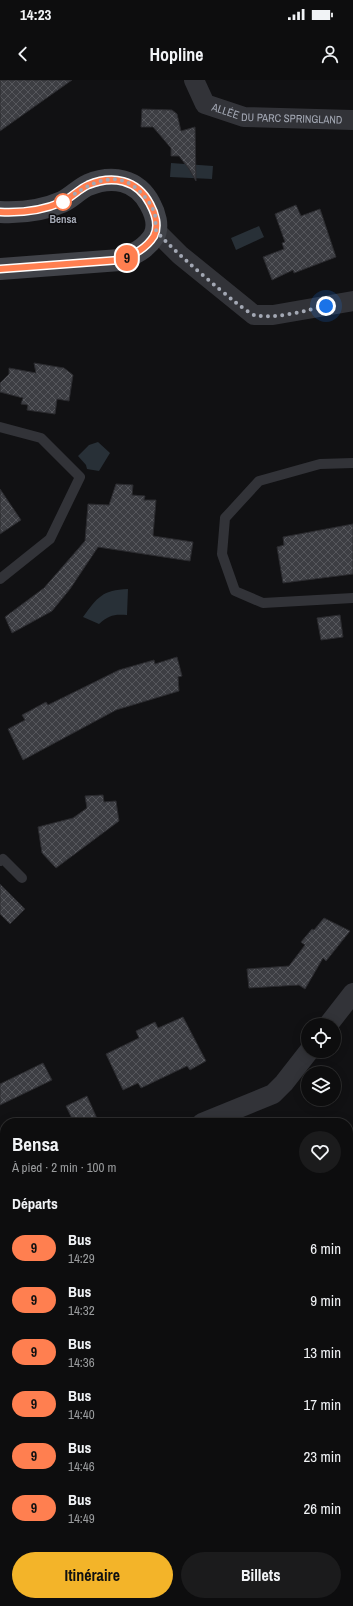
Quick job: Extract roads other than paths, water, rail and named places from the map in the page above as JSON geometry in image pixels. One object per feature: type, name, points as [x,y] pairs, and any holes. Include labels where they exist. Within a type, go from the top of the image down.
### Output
[{"type":"main road","points":[[0,212],[21,213],[40,210],[63,202],[87,186],[108,179],[123,180],[139,190],[149,202],[155,215],[156,231],[150,242],[138,253],[120,260],[0,269]]},
{"type":"street","name":"ALLÉE DU PARC SPRINGLAND","points":[[194,80],[205,104],[244,117],[353,120]]},
{"type":"street","points":[[156,231],[180,255],[254,315],[273,316],[353,301]]},
{"type":"street","points":[[333,1018],[353,993]]},
{"type":"street","points":[[214,1118],[273,1094],[284,1083],[304,1058]]},
{"type":"lane","points":[[0,427],[41,438],[80,478],[50,539],[0,579]]},
{"type":"lane","points":[[353,463],[320,464],[260,481],[225,518],[222,554],[235,591],[263,603],[353,598]]},
{"type":"lane","points":[[0,861],[3,859],[22,878]]},
{"type":"place","name":"Bensa","points":[[63,202]]}]
